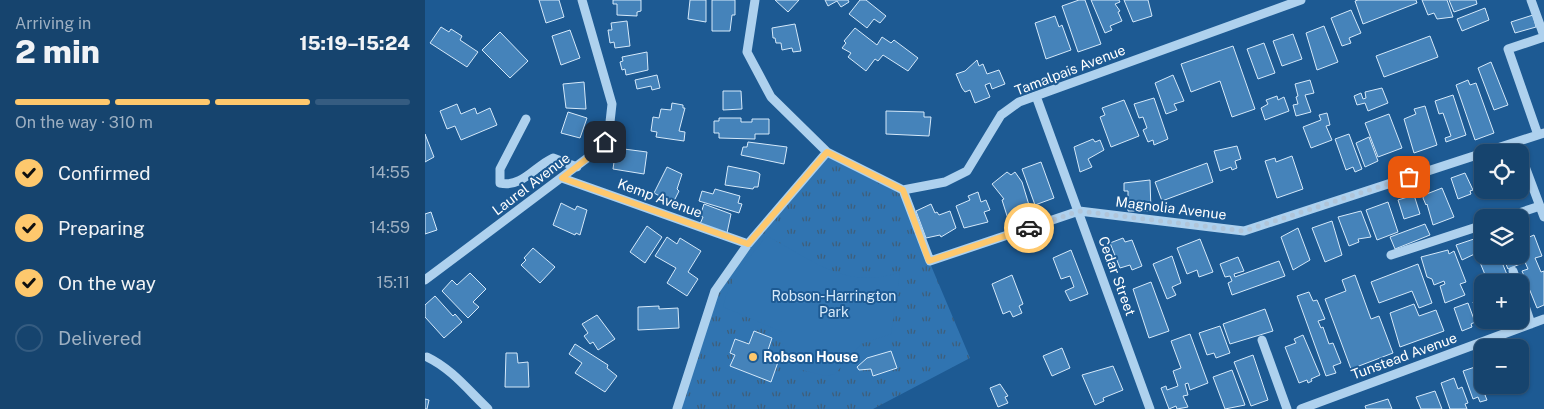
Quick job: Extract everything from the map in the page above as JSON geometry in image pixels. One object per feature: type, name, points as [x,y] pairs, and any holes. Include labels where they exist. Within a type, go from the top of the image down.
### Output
[{"type":"street","name":"Laurel Avenue","points":[[425,280],[598,150],[609,131],[612,118],[610,89],[582,0]]},
{"type":"street","points":[[755,0],[747,52],[771,96],[827,152],[903,190]]},
{"type":"street","name":"Tamalpais Avenue","points":[[903,190],[945,182],[962,174],[976,159],[1001,115],[1019,102],[1301,0]]},
{"type":"street","points":[[1531,0],[1544,36],[1509,49],[1541,134]]},
{"type":"street","name":"Cedar Street","points":[[1036,96],[1150,409]]},
{"type":"street","points":[[526,119],[500,169],[501,183],[517,182],[553,158],[577,167]]},
{"type":"street","name":"Magnolia Avenue","points":[[1510,144],[1541,134]]},
{"type":"street","points":[[677,409],[715,290],[748,244],[827,152]]},
{"type":"street","name":"Magnolia Avenue","points":[[903,190],[929,261],[1079,211],[1244,231],[1474,156]]},
{"type":"street","points":[[1529,175],[1540,201],[1544,217]]},
{"type":"street","name":"Kemp Avenue","points":[[562,178],[748,244]]},
{"type":"street","points":[[1523,209],[1540,201]]},
{"type":"street","points":[[1391,255],[1474,228]]},
{"type":"street","points":[[1529,318],[1531,324]]},
{"type":"street","name":"Tunstead Avenue","points":[[1301,409],[1544,319]]},
{"type":"street","points":[[1262,340],[1287,409]]},
{"type":"street","points":[[427,357],[445,367],[457,377],[488,409]]},
{"type":"green space","name":"Robson-Harrington Park","points":[[827,152],[903,190],[924,249],[970,358],[873,409],[677,409],[715,291]]},
{"type":"green space","points":[[767,236],[815,263],[846,275],[863,278],[881,277],[900,272],[891,334],[861,344],[835,374],[826,376],[802,370],[788,357],[782,343],[782,332],[723,307],[735,278]]},
{"type":"building","points":[[539,0],[559,0],[564,17],[546,23]]},
{"type":"building","points":[[613,0],[641,0],[641,11],[637,12],[637,16],[617,15],[617,4],[613,4]]},
{"type":"building","points":[[690,0],[706,0],[706,22],[688,19]]},
{"type":"building","points":[[712,0],[735,0],[735,15],[732,15],[730,31],[712,31]]},
{"type":"building","points":[[775,0],[799,0],[788,12]]},
{"type":"building","points":[[825,0],[848,0],[849,2],[841,7],[837,1],[828,6]]},
{"type":"building","points":[[860,0],[866,0],[886,16],[880,23],[874,19],[867,28],[849,14]]},
{"type":"building","points":[[1079,0],[1085,0],[1101,44],[1078,52],[1062,6]]},
{"type":"building","points":[[1091,0],[1119,0],[1120,2],[1115,4],[1120,11],[1118,12],[1122,21],[1110,26],[1112,30],[1105,33]]},
{"type":"building","points":[[1124,0],[1148,0],[1152,16],[1133,22]]},
{"type":"building","points":[[1416,0],[1417,3],[1363,24],[1355,1]]},
{"type":"building","points":[[1422,0],[1447,0],[1453,17],[1437,19],[1434,13],[1428,15]]},
{"type":"building","points":[[1449,0],[1476,0],[1477,4],[1454,12]]},
{"type":"building","points":[[1485,8],[1489,20],[1462,31],[1457,19]]},
{"type":"building","points":[[1351,10],[1361,33],[1349,38],[1351,43],[1342,46],[1331,18]]},
{"type":"building","points":[[1533,15],[1536,27],[1515,33],[1511,22]]},
{"type":"building","points":[[1055,16],[1059,27],[1062,25],[1071,50],[1046,59],[1035,23]]},
{"type":"building","points":[[627,21],[630,46],[615,48],[614,42],[610,43],[608,30],[612,30],[611,23]]},
{"type":"building","points":[[795,24],[801,51],[793,52],[792,48],[782,50],[781,43],[776,43],[775,38],[773,38],[772,28]]},
{"type":"building","points":[[1324,26],[1338,62],[1317,70],[1306,33]]},
{"type":"building","points":[[441,27],[449,32],[451,29],[462,36],[460,40],[478,52],[467,67],[430,43]]},
{"type":"building","points":[[855,28],[877,45],[882,37],[891,43],[894,40],[918,58],[908,71],[883,55],[878,61],[875,59],[866,71],[848,57],[851,53],[842,48],[846,43],[844,41]]},
{"type":"building","points":[[570,30],[580,58],[561,65],[552,36]]},
{"type":"building","points":[[500,32],[528,61],[510,78],[482,50]]},
{"type":"building","points":[[1293,34],[1302,59],[1282,66],[1273,41]]},
{"type":"building","points":[[1430,36],[1438,57],[1384,77],[1376,56]]},
{"type":"building","points":[[1264,43],[1275,73],[1258,79],[1247,49]]},
{"type":"building","points":[[1233,46],[1255,109],[1232,117],[1220,81],[1191,92],[1181,64]]},
{"type":"building","points":[[647,52],[648,70],[626,75],[625,69],[622,70],[620,62],[623,61],[622,57]]},
{"type":"building","points":[[977,60],[979,66],[983,64],[987,74],[999,70],[1005,84],[992,89],[990,83],[985,85],[990,97],[975,103],[970,90],[965,92],[956,74],[965,71]]},
{"type":"building","points":[[1491,62],[1508,105],[1494,110],[1478,68]]},
{"type":"building","points":[[657,75],[660,88],[652,90],[651,86],[637,89],[635,80]]},
{"type":"building","points":[[1173,75],[1184,101],[1174,104],[1177,110],[1166,114],[1155,83]]},
{"type":"building","points":[[1310,80],[1314,93],[1305,95],[1311,112],[1296,116],[1293,105],[1298,104],[1295,84]]},
{"type":"building","points":[[1468,80],[1470,85],[1476,83],[1494,133],[1475,140],[1456,85]]},
{"type":"building","points":[[584,82],[586,109],[566,108],[563,84]]},
{"type":"building","points":[[1382,88],[1388,103],[1368,111],[1365,103],[1357,105],[1354,96],[1361,93],[1363,99],[1366,98],[1365,92]]},
{"type":"building","points":[[723,91],[741,91],[742,109],[723,110]]},
{"type":"building","points":[[1453,95],[1466,135],[1446,142],[1445,138],[1451,136],[1443,113],[1439,114],[1435,101]]},
{"type":"building","points":[[1277,96],[1278,100],[1284,97],[1289,111],[1265,120],[1261,108],[1268,104],[1266,100]]},
{"type":"building","points":[[1154,98],[1168,139],[1154,145],[1153,140],[1148,142],[1143,130],[1147,128],[1143,117],[1139,118],[1134,104]]},
{"type":"building","points":[[1124,100],[1139,136],[1111,147],[1100,117],[1105,115],[1102,108]]},
{"type":"building","points":[[672,103],[683,105],[683,108],[685,108],[679,131],[685,132],[684,141],[656,137],[657,132],[651,131],[653,117],[659,118],[661,109],[671,110]]},
{"type":"building","points":[[457,104],[461,114],[475,108],[477,114],[490,108],[497,125],[461,140],[455,126],[447,129],[440,111]]},
{"type":"building","points":[[1425,106],[1437,145],[1414,153],[1404,119],[1416,114],[1414,109]]},
{"type":"building","points":[[886,111],[924,112],[924,117],[931,117],[929,136],[886,134]]},
{"type":"building","points":[[568,112],[587,118],[580,138],[561,133]]},
{"type":"building","points":[[1327,113],[1330,125],[1326,126],[1332,140],[1311,148],[1303,127],[1321,120],[1319,115]]},
{"type":"building","points":[[1389,114],[1402,148],[1378,157],[1365,123]]},
{"type":"building","points":[[719,118],[741,118],[741,122],[752,122],[752,119],[769,119],[769,134],[755,134],[755,139],[719,138],[719,133],[714,133],[714,121],[719,121]]},
{"type":"building","points":[[425,134],[434,157],[425,162]]},
{"type":"building","points":[[1349,134],[1362,169],[1355,172],[1353,167],[1346,170],[1335,139]]},
{"type":"building","points":[[1369,137],[1378,161],[1365,167],[1356,143]]},
{"type":"building","points":[[1093,139],[1095,142],[1100,140],[1104,150],[1088,159],[1092,167],[1080,172],[1074,147]]},
{"type":"building","points":[[748,142],[787,147],[784,164],[741,155],[743,147],[747,147]]},
{"type":"building","points":[[1237,146],[1241,159],[1235,161],[1237,168],[1232,170],[1231,167],[1220,171],[1214,151]]},
{"type":"building","points":[[616,148],[647,152],[644,174],[613,169]]},
{"type":"building","points":[[1292,156],[1303,189],[1277,198],[1265,161],[1275,158],[1276,162]]},
{"type":"building","points":[[1041,162],[1054,198],[1035,205],[1022,169]]},
{"type":"building","points":[[1207,163],[1213,182],[1162,201],[1155,182]]},
{"type":"building","points":[[728,166],[760,174],[758,187],[753,189],[725,185]]},
{"type":"building","points":[[667,167],[682,174],[677,189],[679,191],[673,203],[654,193]]},
{"type":"building","points":[[1007,172],[1011,175],[1015,172],[1022,182],[1029,205],[1017,209],[1020,219],[1009,222],[1002,200],[1004,199],[992,184]]},
{"type":"building","points":[[1465,173],[1473,190],[1470,191],[1471,194],[1458,199],[1451,178]]},
{"type":"building","points":[[1150,180],[1151,211],[1128,211],[1128,191],[1124,191],[1124,183]]},
{"type":"building","points":[[1442,188],[1454,217],[1433,225],[1427,204],[1423,198],[1424,195]]},
{"type":"building","points":[[715,189],[740,196],[738,203],[742,204],[739,213],[699,201],[702,191],[713,194]]},
{"type":"building","points":[[978,192],[981,202],[986,200],[990,210],[984,212],[988,222],[964,228],[956,206],[970,200],[968,196]]},
{"type":"building","points":[[1414,195],[1420,214],[1404,219],[1398,200]]},
{"type":"building","points":[[1388,202],[1398,232],[1377,240],[1366,210]]},
{"type":"building","points":[[561,203],[575,210],[577,206],[587,210],[580,235],[576,233],[575,235],[553,225]]},
{"type":"building","points":[[704,204],[731,214],[727,233],[700,224],[703,217],[700,216]]},
{"type":"building","points":[[931,204],[935,213],[937,212],[939,215],[950,211],[956,228],[941,237],[940,235],[926,238],[916,211]]},
{"type":"building","points":[[1361,211],[1371,237],[1358,239],[1359,242],[1349,246],[1338,217]]},
{"type":"building","points":[[431,212],[437,230],[425,234],[425,214]]},
{"type":"building","points":[[1332,221],[1342,255],[1325,262],[1312,228]]},
{"type":"building","points":[[1425,224],[1430,235],[1395,249],[1390,237]]},
{"type":"building","points":[[647,226],[662,237],[645,263],[630,252]]},
{"type":"building","points":[[1298,228],[1310,260],[1293,270],[1281,237]]},
{"type":"building","points":[[1534,235],[1542,256],[1535,258],[1541,272],[1544,271],[1544,305],[1537,308],[1529,288],[1529,274],[1523,274],[1522,271],[1528,269],[1526,264],[1529,264],[1529,237]]},
{"type":"building","points":[[667,237],[677,244],[680,238],[701,251],[688,272],[698,279],[687,296],[667,283],[676,268],[655,256]]},
{"type":"building","points":[[1123,238],[1125,242],[1132,240],[1142,266],[1132,270],[1130,265],[1120,268],[1110,243]]},
{"type":"building","points":[[1200,239],[1213,272],[1199,277],[1197,270],[1187,274],[1177,248]]},
{"type":"building","points":[[1474,239],[1474,254],[1462,260],[1456,245]]},
{"type":"building","points":[[533,248],[555,267],[540,283],[521,265],[526,260],[524,258]]},
{"type":"building","points":[[1071,250],[1088,294],[1070,301],[1065,291],[1074,287],[1070,276],[1061,279],[1053,258]]},
{"type":"building","points":[[1448,250],[1449,254],[1454,251],[1466,282],[1460,284],[1465,295],[1445,303],[1440,286],[1445,284],[1444,281],[1434,285],[1432,279],[1427,277],[1421,257]]},
{"type":"building","points":[[1172,256],[1181,283],[1172,287],[1176,295],[1167,299],[1153,264]]},
{"type":"building","points":[[1238,257],[1244,271],[1234,274],[1235,277],[1279,261],[1285,276],[1232,295],[1228,283],[1232,281],[1230,276],[1225,277],[1220,264]]},
{"type":"building","points":[[1418,264],[1432,303],[1419,308],[1412,291],[1379,303],[1371,282]]},
{"type":"building","points":[[1481,264],[1503,264],[1507,274],[1485,274]]},
{"type":"building","points":[[1506,264],[1520,264],[1508,269]]},
{"type":"building","points":[[470,273],[486,289],[473,302],[479,307],[468,318],[442,291],[452,280],[457,285]]},
{"type":"building","points":[[1012,275],[1023,304],[1019,306],[1022,313],[1013,317],[1010,311],[1003,314],[992,284]]},
{"type":"building","points":[[1355,275],[1371,319],[1379,316],[1393,353],[1351,369],[1325,299],[1346,291],[1342,280]]},
{"type":"building","points":[[1151,282],[1169,331],[1149,338],[1133,289]]},
{"type":"building","points":[[1309,292],[1313,301],[1317,300],[1325,319],[1318,321],[1321,328],[1323,327],[1329,344],[1333,343],[1341,363],[1333,366],[1336,373],[1326,376],[1297,296]]},
{"type":"building","points":[[435,296],[453,316],[455,314],[462,322],[444,338],[425,317],[425,305]]},
{"type":"building","points":[[1468,303],[1474,319],[1474,322],[1471,324],[1472,327],[1462,331],[1454,308]]},
{"type":"building","points":[[1414,304],[1419,316],[1436,310],[1444,331],[1400,347],[1390,313]]},
{"type":"building","points":[[659,306],[659,309],[678,308],[679,328],[638,330],[638,307]]},
{"type":"building","points":[[1265,309],[1273,331],[1230,344],[1223,324]]},
{"type":"building","points":[[597,315],[615,339],[598,350],[593,342],[590,344],[584,336],[588,333],[582,324]]},
{"type":"building","points":[[1220,326],[1230,353],[1216,358],[1214,353],[1207,355],[1199,333]]},
{"type":"building","name":"Robson House","points":[[754,331],[772,338],[767,353],[773,355],[771,360],[778,362],[771,382],[730,366],[735,355],[730,353],[735,339],[749,344]]},
{"type":"building","points":[[1190,334],[1208,383],[1190,390],[1188,383],[1185,384],[1188,395],[1183,396],[1188,407],[1177,409],[1176,406],[1169,409],[1161,388],[1166,386],[1167,390],[1178,386],[1173,371],[1181,368],[1171,341]]},
{"type":"building","points":[[1303,335],[1320,375],[1311,379],[1312,381],[1308,383],[1307,380],[1299,383],[1285,347],[1296,343],[1294,339]]},
{"type":"building","points":[[575,344],[608,365],[607,368],[617,376],[605,392],[575,373],[582,363],[569,354]]},
{"type":"building","points":[[1062,348],[1070,368],[1052,376],[1043,356]]},
{"type":"building","points":[[891,351],[897,368],[873,376],[871,369],[859,370],[857,367],[867,358]]},
{"type":"building","points":[[506,353],[517,353],[518,363],[528,362],[529,387],[505,387]]},
{"type":"building","points":[[1253,355],[1268,400],[1251,406],[1234,362]]},
{"type":"building","points":[[1113,366],[1123,390],[1103,398],[1104,401],[1095,405],[1082,375]]},
{"type":"building","points":[[1474,367],[1474,394],[1488,394],[1485,395],[1487,400],[1480,402],[1478,397],[1473,399],[1463,371]]},
{"type":"building","points":[[1232,370],[1245,405],[1225,409],[1213,377]]},
{"type":"building","points":[[1454,378],[1458,389],[1462,387],[1468,403],[1465,404],[1467,409],[1450,409],[1441,383]]},
{"type":"building","points":[[1000,384],[1008,396],[1005,397],[1008,403],[998,407],[990,388]]},
{"type":"building","points":[[1435,391],[1442,409],[1421,409],[1416,397]]},
{"type":"building","points":[[425,399],[429,400],[427,409],[425,409]]},
{"type":"building","points":[[1388,399],[1392,409],[1366,409],[1365,406]]},
{"type":"way so far","points":[[1029,228],[1079,211],[1244,231],[1409,177]]},
{"type":"place","name":"Robson House","points":[[753,357]]},
{"type":"route","points":[[605,142],[598,150],[562,178],[748,244],[827,152],[903,190],[929,261],[1029,228]]}]
